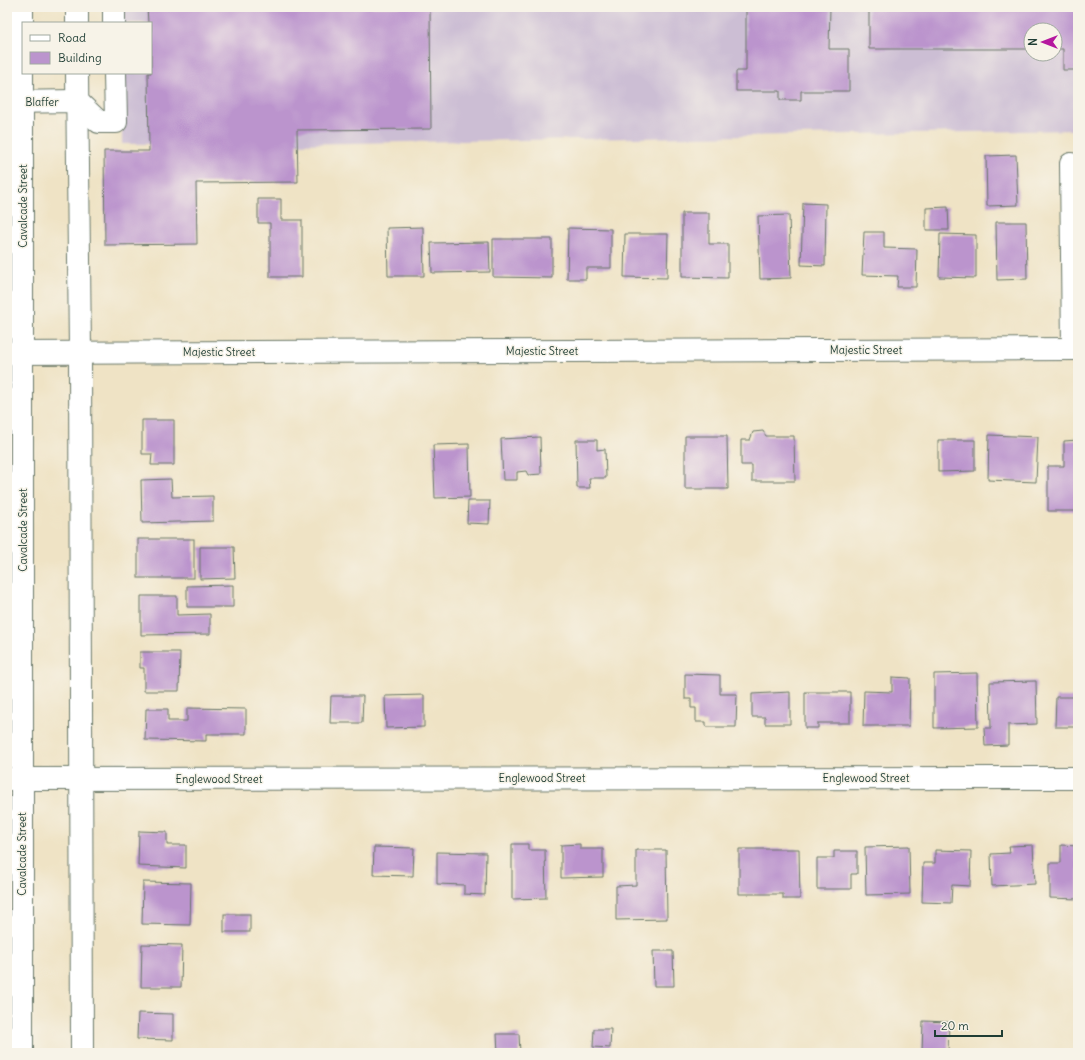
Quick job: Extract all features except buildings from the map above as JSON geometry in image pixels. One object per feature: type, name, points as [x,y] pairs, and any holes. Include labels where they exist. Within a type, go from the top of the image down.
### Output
[{"type":"street","name":"Cavalcade Street","points":[[22,7],[15,102],[15,779],[22,1053]]},
{"type":"street","points":[[77,7],[77,22]]},
{"type":"street","points":[[114,7],[114,22]]},
{"type":"street","points":[[77,74],[80,352],[82,1053]]},
{"type":"street","points":[[77,102],[99,122],[116,122],[115,74]]},
{"type":"street","name":"Blaffer","points":[[15,102],[77,102]]},
{"type":"street","points":[[1071,164],[1076,349]]},
{"type":"street","name":"Majestic Street","points":[[15,353],[1076,349]]},
{"type":"street","name":"Englewood Street","points":[[15,779],[1078,778]]},
{"type":"shaded area","points":[[121,7],[1078,7],[1078,130],[294,144],[122,144],[122,74],[152,74],[152,22],[121,22]]}]
